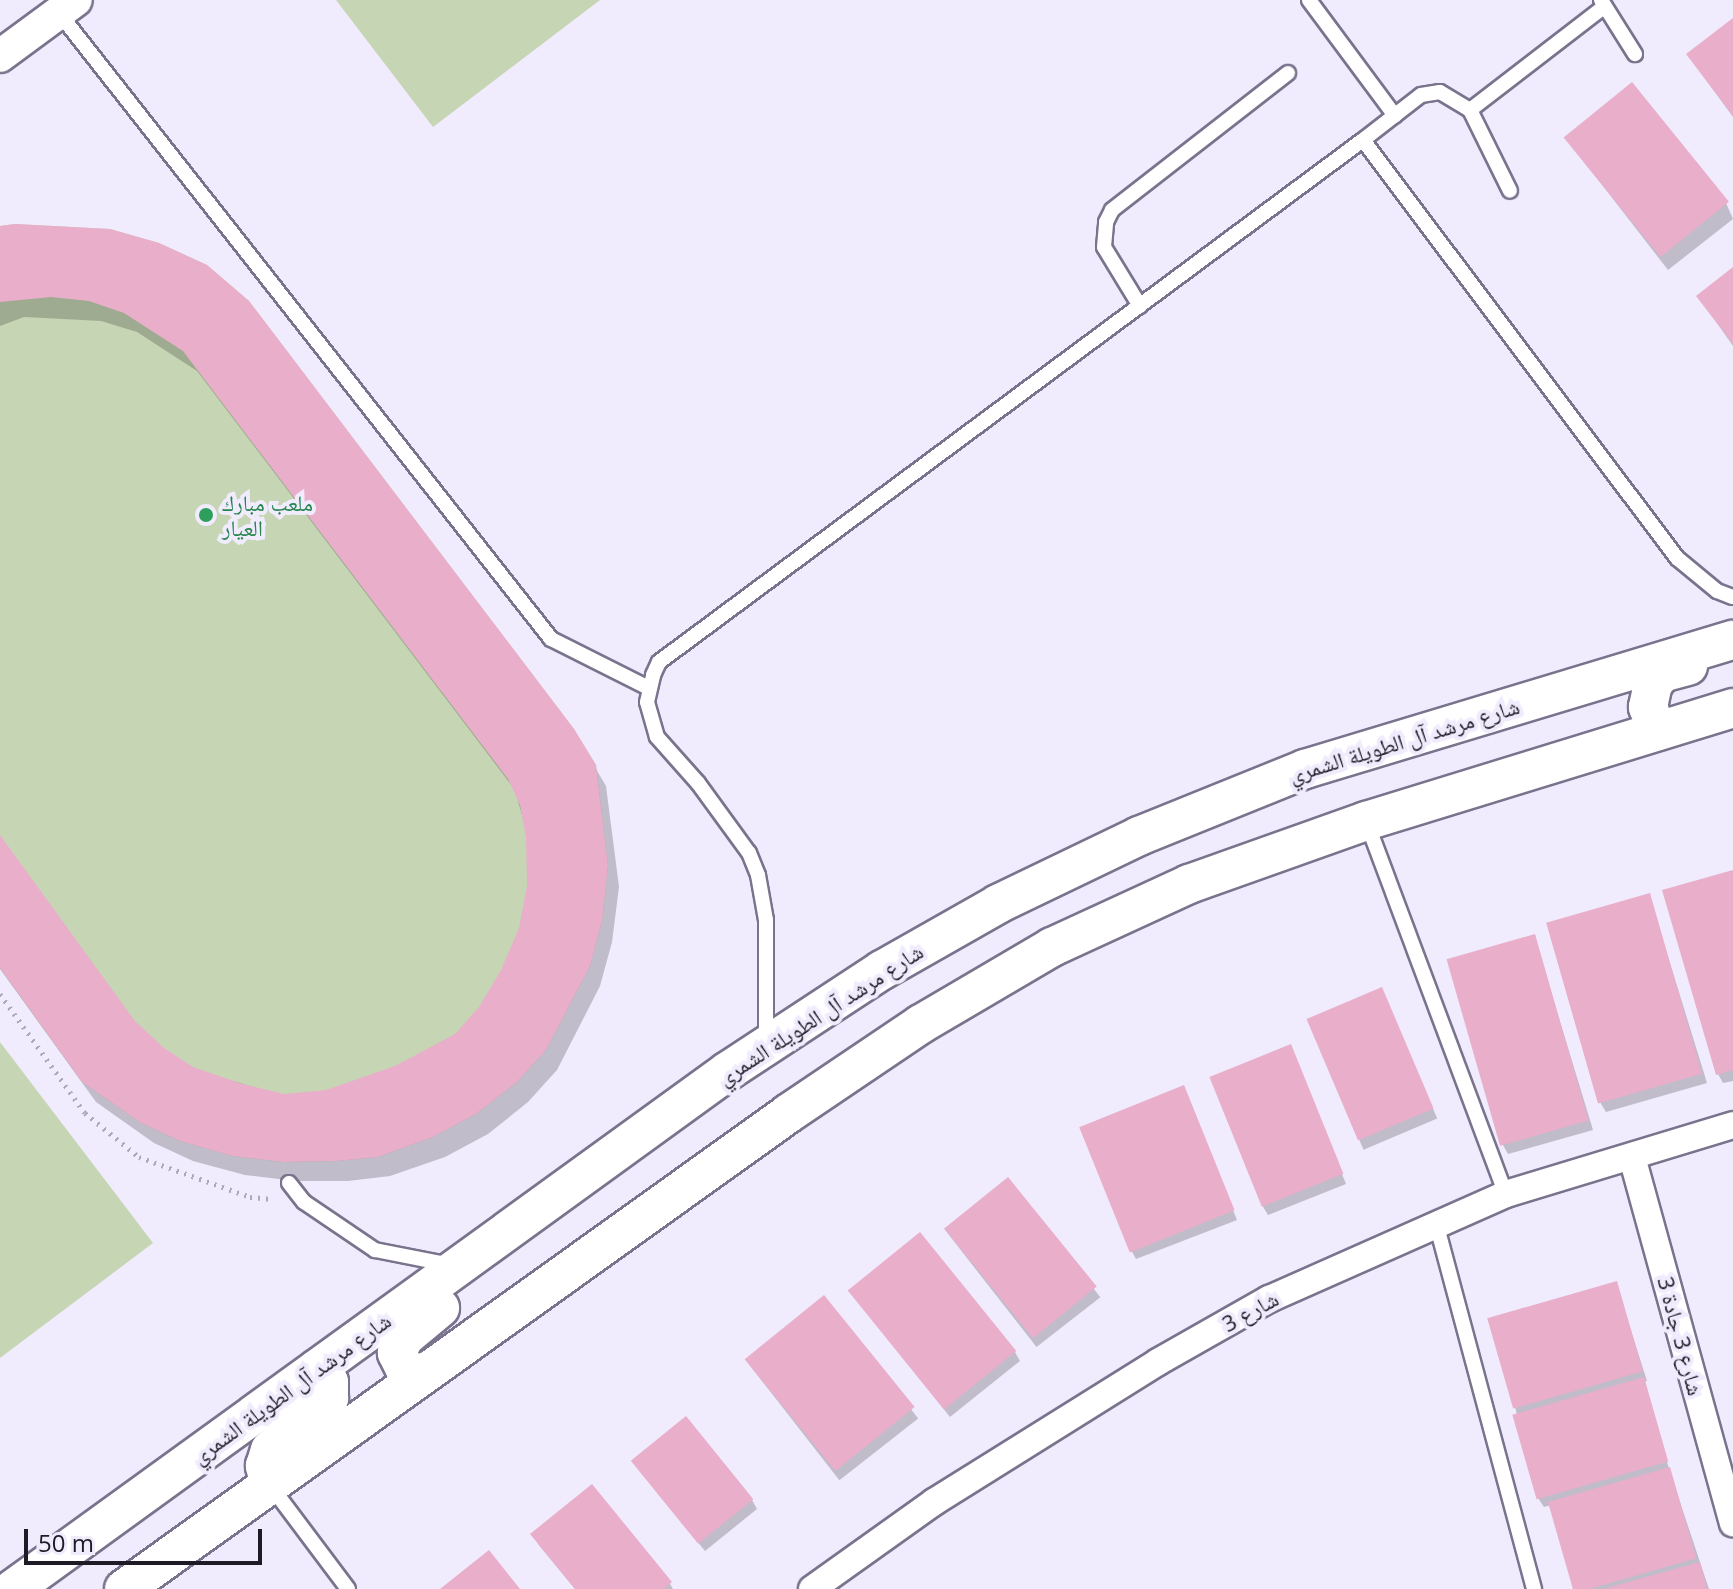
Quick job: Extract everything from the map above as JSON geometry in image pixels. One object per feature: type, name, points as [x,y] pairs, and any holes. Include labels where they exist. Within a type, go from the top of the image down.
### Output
[{"type":"main road","name":"شارع مرشد آل الطويلة الشمري","points":[[13,1589],[766,1046],[882,970],[985,911],[1139,836],[1305,769],[1733,640]]},
{"type":"main road","points":[[1658,731],[1648,707],[1653,684],[1662,673],[1733,653]]},
{"type":"main road","points":[[124,1589],[789,1113],[947,1008],[1052,947],[1189,884],[1366,821],[1733,708]]},
{"type":"main road","points":[[429,1370],[420,1374],[405,1369],[397,1353],[399,1345],[467,1284],[469,1259]]},
{"type":"main road","points":[[270,1484],[265,1466],[270,1450],[329,1398],[329,1382],[317,1369]]},
{"type":"street","points":[[0,56],[67,6]]},
{"type":"street","name":"شارع 3","points":[[816,1588],[934,1502],[1158,1362],[1269,1299],[1506,1194],[1733,1125]]},
{"type":"street","name":"شارع 3 جادة 3","points":[[1632,1157],[1732,1518]]},
{"type":"lane","points":[[1309,0],[1395,116]]},
{"type":"lane","points":[[1470,110],[1603,3],[1635,54]]},
{"type":"lane","points":[[67,6],[551,639],[649,688]]},
{"type":"lane","points":[[1140,306],[1104,247],[1106,222],[1112,210],[1288,73]]},
{"type":"lane","points":[[766,1046],[767,941],[758,875],[749,853],[698,783],[657,737],[650,720],[649,688],[659,662],[1421,95],[1440,92],[1455,98],[1470,110],[1510,191]]},
{"type":"lane","points":[[1363,140],[1677,558],[1717,591],[1733,597]]},
{"type":"lane","points":[[1366,821],[1506,1194]]},
{"type":"lane","points":[[289,1183],[304,1202],[375,1250],[469,1259]]},
{"type":"lane","points":[[1436,1223],[1534,1589]]},
{"type":"lane","points":[[270,1484],[348,1589]]},
{"type":"path","points":[[0,994],[85,1113],[139,1157],[250,1197],[304,1202]]},
{"type":"green space","points":[[336,0],[600,0],[433,127]]},
{"type":"green space","name":"ملعب مبارك العيار","points":[[15,224],[110,229],[159,243],[207,265],[249,301],[574,729],[596,765],[608,866],[602,921],[590,966],[546,1050],[517,1082],[476,1114],[433,1137],[378,1157],[283,1162],[232,1156],[180,1141],[141,1123],[82,1082],[0,968],[0,226]]},
{"type":"green space","points":[[0,1042],[153,1243],[0,1358]]},
{"type":"building","points":[[1733,18],[1733,116],[1686,54]]},
{"type":"building","points":[[1632,82],[1729,202],[1661,257],[1564,137]]},
{"type":"building","points":[[15,224],[110,229],[159,243],[207,265],[249,301],[574,729],[596,765],[608,866],[602,921],[590,966],[546,1050],[517,1082],[476,1114],[433,1137],[378,1157],[283,1162],[232,1156],[180,1141],[141,1123],[82,1082],[0,968],[0,835],[135,1021],[164,1048],[193,1067],[239,1083],[284,1094],[326,1090],[395,1066],[455,1034],[479,1007],[501,970],[519,928],[527,886],[526,837],[520,805],[508,779],[183,351],[124,313],[89,301],[51,297],[0,302],[0,226]]},
{"type":"building","points":[[1733,267],[1733,344],[1696,296]]},
{"type":"building","points":[[1733,870],[1733,1070],[1716,1075],[1662,890]]},
{"type":"building","points":[[1650,893],[1702,1074],[1598,1103],[1546,923]]},
{"type":"building","points":[[1535,934],[1588,1120],[1500,1146],[1447,959]]},
{"type":"building","points":[[1382,987],[1434,1109],[1358,1141],[1307,1019]]},
{"type":"building","points":[[1291,1044],[1343,1174],[1262,1207],[1209,1077]]},
{"type":"building","points":[[1184,1085],[1235,1210],[1130,1253],[1079,1127]]},
{"type":"building","points":[[1008,1177],[1097,1287],[1033,1338],[944,1229]]},
{"type":"building","points":[[920,1232],[1016,1351],[944,1409],[848,1291]]},
{"type":"building","points":[[1617,1281],[1643,1371],[1513,1409],[1487,1318]]},
{"type":"building","points":[[824,1295],[915,1407],[835,1471],[745,1359]]},
{"type":"building","points":[[1644,1377],[1668,1462],[1537,1499],[1512,1415]]},
{"type":"building","points":[[686,1416],[753,1499],[698,1544],[631,1461]]},
{"type":"building","points":[[1670,1467],[1696,1558],[1589,1589],[1573,1589],[1548,1502]]},
{"type":"building","points":[[592,1484],[672,1582],[664,1589],[575,1589],[530,1534]]},
{"type":"building","points":[[489,1550],[520,1589],[440,1589]]},
{"type":"building","points":[[1700,1562],[1707,1589],[1607,1588]]},
{"type":"place","name":"ملعب مبارك العيار","points":[[206,515]]}]
